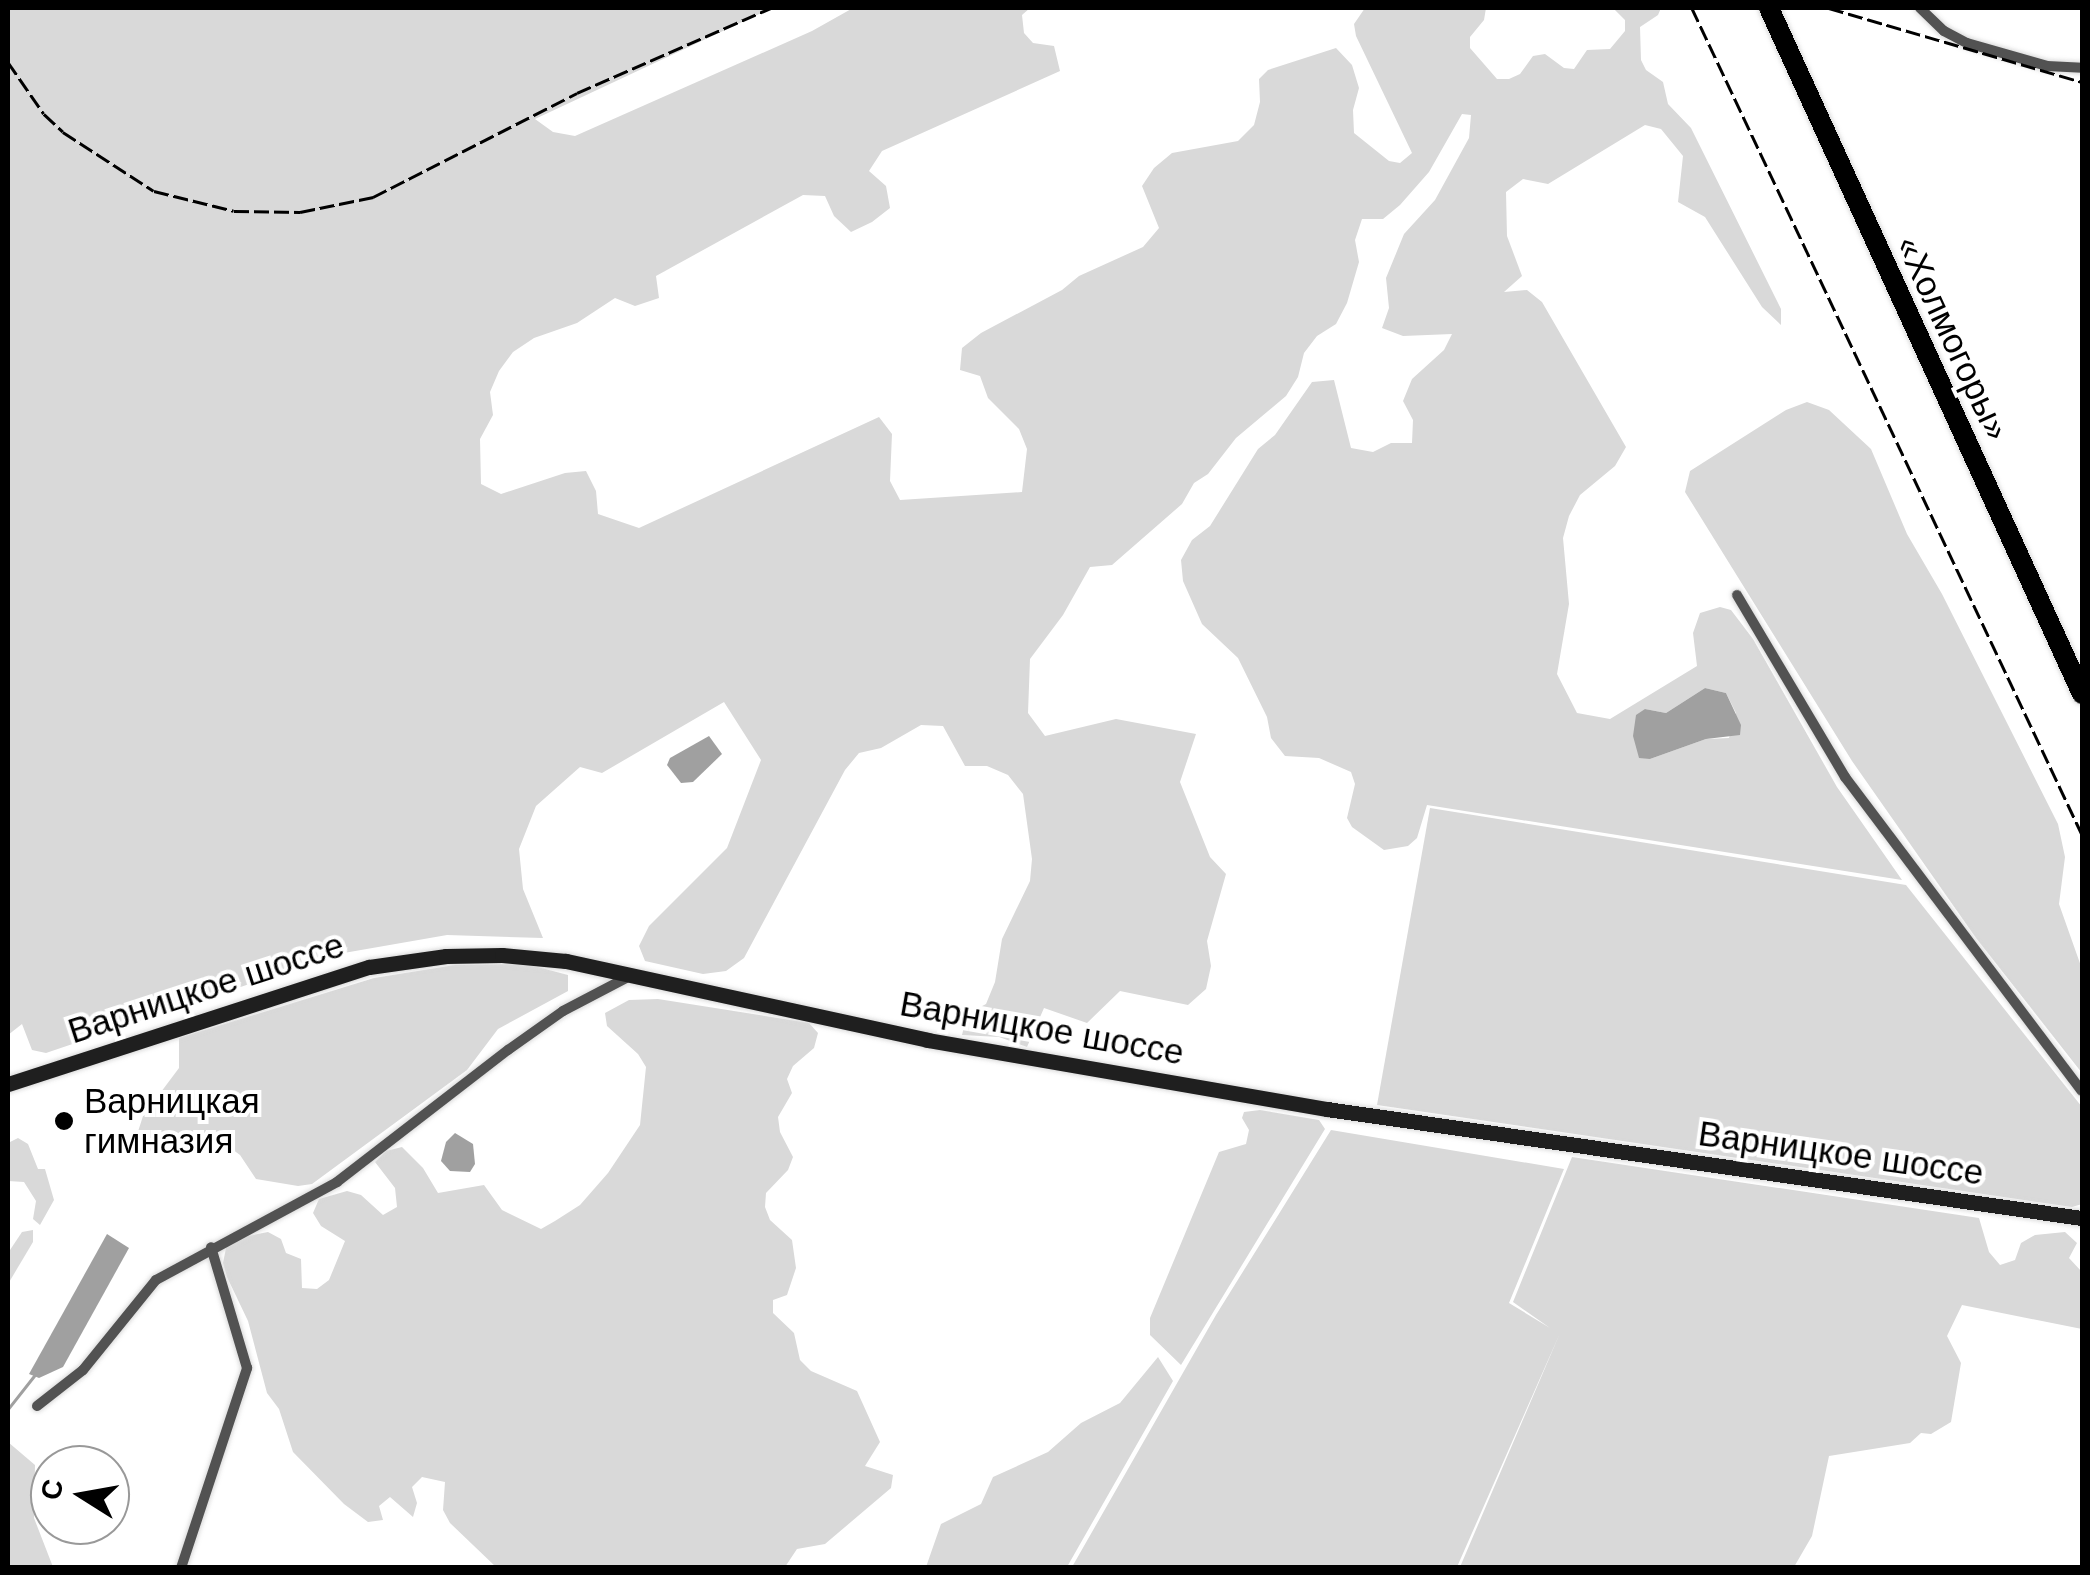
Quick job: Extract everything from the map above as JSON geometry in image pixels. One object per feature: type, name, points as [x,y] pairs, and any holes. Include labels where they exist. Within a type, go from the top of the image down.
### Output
[{"type":"highway","name":"«Холмогоры»","points":[[1768,8],[2082,694]]},
{"type":"highway","name":"«Холмогоры»","points":[[1780,8],[2082,666]]},
{"type":"street","points":[[1920,8],[1944,31],[1966,43],[2047,66],[2082,68]]},
{"type":"street","points":[[1737,595],[1855,791],[2082,1091]]},
{"type":"street","name":"Варницкое шоссе","points":[[8,1084],[369,968],[446,956],[502,956],[634,974],[927,1040],[1311,1106],[2082,1218]]},
{"type":"street","points":[[37,1406],[83,1370],[156,1280],[210,1247],[336,1182],[508,1050],[564,1011],[634,974]]},
{"type":"street","points":[[181,1568],[248,1368],[210,1247]]},
{"type":"shaded area","points":[[8,8],[772,8],[535,119],[553,132],[575,136],[812,31],[853,8],[1030,8],[1022,15],[1024,33],[1033,43],[1054,46],[1060,71],[882,151],[869,171],[886,186],[890,208],[872,222],[851,232],[834,216],[825,196],[803,195],[656,276],[659,298],[635,306],[615,298],[577,323],[534,338],[513,352],[490,392],[493,415],[480,439],[481,484],[501,494],[565,473],[586,471],[596,491],[598,514],[639,528],[879,417],[892,434],[890,481],[900,500],[1022,492],[1027,449],[1019,429],[988,398],[980,376],[960,370],[962,348],[981,333],[1062,290],[1079,276],[1143,247],[1159,228],[1142,186],[1154,168],[1172,153],[1238,141],[1254,125],[1260,102],[1259,79],[1268,70],[1336,48],[1352,65],[1359,88],[1353,110],[1354,133],[1389,161],[1400,163],[1412,153],[1356,36],[1354,24],[1365,8],[1486,8],[1484,20],[1470,37],[1470,48],[1497,79],[1509,79],[1520,74],[1533,56],[1545,54],[1564,68],[1574,69],[1587,50],[1610,49],[1625,31],[1625,20],[1613,8],[1661,8],[1658,15],[1640,27],[1641,60],[1646,70],[1663,82],[1668,104],[1691,128],[1781,309],[1781,325],[1762,307],[1705,217],[1678,202],[1683,156],[1661,129],[1645,125],[1548,184],[1523,179],[1506,192],[1507,236],[1522,276],[1504,292],[1527,290],[1542,302],[1626,447],[1615,466],[1580,495],[1569,516],[1563,538],[1569,604],[1557,674],[1577,713],[1610,719],[1697,666],[1693,633],[1700,613],[1720,607],[1731,610],[1753,639],[1837,787],[1902,880],[1427,805],[1417,838],[1408,846],[1384,850],[1352,827],[1347,818],[1355,784],[1351,772],[1319,758],[1285,756],[1271,738],[1267,717],[1238,658],[1202,624],[1183,581],[1181,560],[1192,540],[1210,526],[1258,449],[1275,435],[1312,382],[1334,380],[1351,448],[1373,452],[1391,443],[1412,443],[1413,420],[1403,401],[1412,379],[1444,350],[1452,334],[1403,336],[1382,328],[1389,308],[1386,278],[1404,234],[1435,200],[1469,138],[1471,115],[1462,114],[1429,172],[1400,205],[1383,219],[1362,219],[1355,240],[1359,262],[1347,303],[1336,324],[1317,336],[1304,353],[1298,377],[1286,396],[1236,438],[1208,474],[1194,483],[1182,504],[1112,565],[1090,567],[1063,615],[1030,659],[1028,713],[1045,736],[1116,719],[1196,734],[1180,782],[1210,857],[1226,874],[1207,941],[1211,966],[1206,989],[1188,1005],[1120,991],[1087,1023],[1044,1008],[1027,1047],[999,1037],[962,1035],[967,1014],[986,1004],[995,982],[1002,939],[1030,881],[1032,859],[1023,794],[1008,775],[987,766],[965,766],[943,726],[921,725],[881,748],[859,753],[845,770],[744,958],[726,971],[703,974],[645,961],[639,946],[649,926],[727,848],[761,760],[724,702],[602,773],[580,767],[536,806],[519,849],[523,889],[543,938],[447,935],[338,954],[46,1053],[32,1050],[22,1024],[8,1035]],"holes":[[[1705,688],[1726,693],[1736,713],[1729,738],[1706,739],[1650,759],[1645,709],[1666,713]]]},
{"type":"shaded area","points":[[1807,402],[1829,410],[1871,449],[1907,534],[1942,594],[2058,824],[2065,857],[2059,904],[2082,969],[2082,1073],[1976,938],[1852,761],[1685,492],[1690,471],[1786,410]]},
{"type":"shaded area","points":[[1705,688],[1726,693],[1741,725],[1740,735],[1706,739],[1650,759],[1639,758],[1633,736],[1636,715],[1645,709],[1666,713]]},
{"type":"shaded area","points":[[709,736],[722,754],[693,782],[681,783],[667,765],[670,758]]},
{"type":"shaded area","points":[[1430,808],[1906,885],[2082,1107],[2082,1204],[2072,1207],[1377,1105]]},
{"type":"shaded area","points":[[526,964],[568,975],[568,991],[498,1029],[467,1070],[312,1184],[298,1186],[256,1179],[240,1155],[217,1138],[188,1135],[173,1140],[162,1150],[147,1151],[134,1144],[143,1116],[179,1068],[179,1038],[374,978],[455,965]]},
{"type":"shaded area","points":[[658,999],[809,1023],[818,1033],[814,1048],[793,1066],[787,1079],[792,1093],[778,1117],[780,1132],[793,1157],[788,1170],[766,1193],[765,1207],[770,1220],[792,1240],[796,1268],[787,1295],[773,1300],[773,1313],[794,1333],[800,1360],[811,1371],[857,1391],[880,1442],[865,1466],[893,1475],[891,1488],[825,1544],[797,1549],[785,1567],[496,1567],[450,1523],[443,1510],[445,1482],[422,1477],[412,1487],[417,1503],[413,1517],[390,1497],[379,1506],[383,1520],[368,1522],[344,1504],[293,1452],[279,1409],[267,1393],[248,1321],[227,1277],[223,1263],[226,1248],[238,1238],[268,1232],[281,1239],[286,1253],[301,1259],[302,1288],[317,1289],[329,1280],[345,1241],[321,1226],[313,1213],[319,1199],[347,1191],[361,1195],[383,1215],[397,1207],[395,1188],[375,1162],[386,1151],[402,1147],[423,1168],[438,1193],[484,1185],[502,1210],[541,1229],[555,1221],[580,1205],[608,1173],[640,1125],[646,1067],[638,1054],[607,1026],[605,1013],[629,1000]]},
{"type":"shaded area","points":[[1260,1110],[1319,1120],[1325,1129],[1181,1365],[1150,1335],[1150,1318],[1219,1152],[1246,1144],[1249,1130],[1242,1118],[1244,1112]]},
{"type":"shaded area","points":[[1331,1130],[1564,1169],[1509,1303],[1550,1328],[1513,1302],[1572,1157],[1979,1218],[1989,1252],[2000,1265],[2015,1260],[2021,1243],[2035,1235],[2065,1232],[2077,1243],[2069,1258],[2082,1272],[2082,1329],[1962,1305],[1947,1336],[1961,1363],[1951,1422],[1931,1434],[1921,1433],[1910,1443],[1829,1456],[1812,1536],[1794,1567],[1460,1567],[1560,1333],[1457,1567],[1072,1567],[1216,1315]]},
{"type":"shaded area","points":[[455,1133],[473,1144],[475,1164],[470,1172],[450,1171],[441,1161],[446,1142]]},
{"type":"shaded area","points":[[18,1138],[28,1144],[38,1169],[45,1169],[54,1200],[40,1225],[33,1219],[36,1201],[24,1182],[8,1181],[8,1143]]},
{"type":"shaded area","points":[[33,1230],[33,1242],[8,1284],[8,1253],[22,1232]]},
{"type":"shaded area","points":[[107,1234],[129,1248],[63,1367],[39,1378],[29,1374]]},
{"type":"shaded area","points":[[1158,1357],[1173,1381],[1067,1567],[926,1567],[941,1524],[981,1504],[993,1477],[1048,1452],[1081,1423],[1120,1403]]},
{"type":"shaded area","points":[[8,1442],[30,1461],[30,1545],[44,1545],[53,1567],[8,1567]]},
{"type":"waterway","points":[[8,1409],[34,1376]]},
{"type":"railway","points":[[8,62],[44,114],[63,132],[154,191],[234,211],[300,212],[373,197],[577,93],[771,8]]},
{"type":"railway","points":[[1692,8],[2082,834]]},
{"type":"railway","points":[[1829,8],[2082,82]]},
{"type":"place","name":"Варницкая гимназия","points":[[64,1121]]}]
